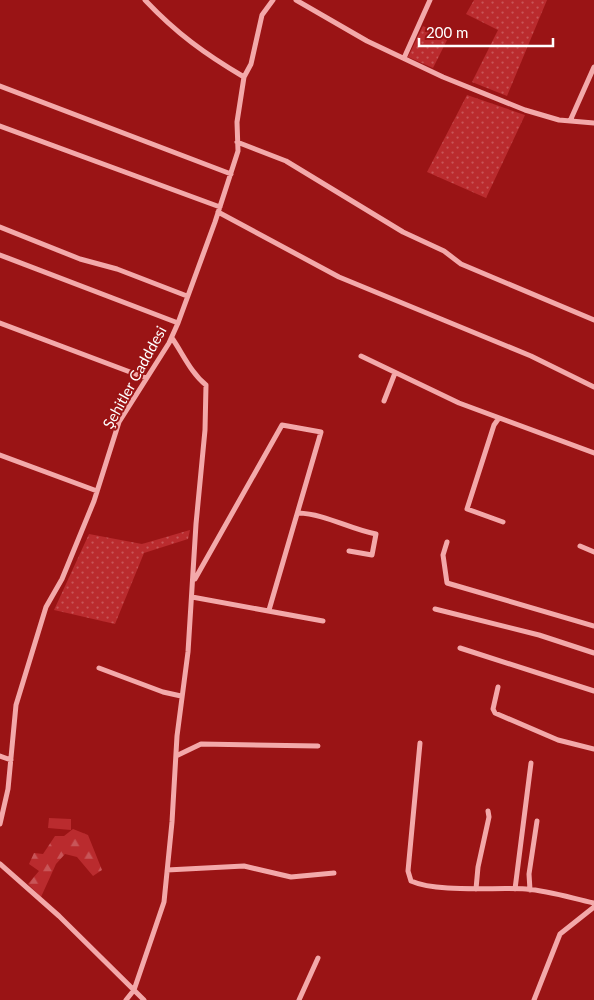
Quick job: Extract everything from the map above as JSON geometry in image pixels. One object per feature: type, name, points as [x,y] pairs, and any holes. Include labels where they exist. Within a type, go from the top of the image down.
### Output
[{"type":"street","points":[[145,0],[161,17],[204,53],[244,77]]},
{"type":"street","name":"Şehitler Cadddesi","points":[[0,824],[8,789],[16,705],[46,607],[62,579],[97,491],[119,422],[172,338],[178,323],[238,151],[238,122],[244,77],[251,64],[262,15],[274,0]]},
{"type":"street","points":[[296,0],[367,41],[443,77],[525,110],[570,121],[594,123]]},
{"type":"street","points":[[404,58],[430,0]]},
{"type":"street","points":[[570,121],[594,66]]},
{"type":"street","points":[[0,86],[231,174]]},
{"type":"street","points":[[0,126],[219,209],[339,277],[531,356],[594,386]]},
{"type":"street","points":[[238,142],[286,161],[403,232],[444,251],[461,264],[594,320]]},
{"type":"street","points":[[0,227],[80,259],[117,270],[187,296]]},
{"type":"street","points":[[0,255],[178,323]]},
{"type":"street","points":[[0,324],[146,378]]},
{"type":"street","points":[[126,1000],[134,990],[164,902],[181,696],[188,652],[194,582],[196,524],[205,430],[206,385],[196,378],[187,360],[172,338]]},
{"type":"street","points":[[361,356],[459,403],[594,452]]},
{"type":"street","points":[[384,400],[395,372]]},
{"type":"street","points":[[499,418],[494,425],[467,509],[503,522]]},
{"type":"street","points":[[194,582],[282,425],[321,432],[269,610]]},
{"type":"street","points":[[0,455],[97,491]]},
{"type":"street","points":[[298,513],[316,514],[360,531],[376,534],[372,555],[349,551]]},
{"type":"street","points":[[447,542],[443,555],[448,583],[594,626]]},
{"type":"street","points":[[580,546],[594,552]]},
{"type":"street","points":[[192,598],[323,621]]},
{"type":"street","points":[[435,609],[539,635],[594,653]]},
{"type":"street","points":[[460,648],[594,691]]},
{"type":"street","points":[[99,668],[163,692],[181,696]]},
{"type":"street","points":[[498,687],[493,710],[495,713],[558,740],[594,749]]},
{"type":"street","points":[[420,743],[408,877],[416,883],[476,889],[530,890],[556,893],[594,903]]},
{"type":"street","points":[[176,756],[201,744],[318,746]]},
{"type":"street","points":[[0,756],[11,760]]},
{"type":"street","points":[[515,889],[531,763]]},
{"type":"street","points":[[476,889],[478,867],[489,817],[488,811]]},
{"type":"street","points":[[530,890],[529,874],[537,821]]},
{"type":"street","points":[[0,864],[59,916],[144,1000]]},
{"type":"street","points":[[167,870],[244,866],[291,877],[334,873]]},
{"type":"street","points":[[534,1000],[560,934],[594,908]]},
{"type":"street","points":[[299,1000],[318,958]]},
{"type":"green space","points":[[474,0],[547,0],[507,96],[472,82],[498,30],[466,14]]},
{"type":"green space","points":[[423,26],[448,38],[433,68],[408,57]]},
{"type":"green space","points":[[467,95],[525,115],[486,198],[427,172]]},
{"type":"green space","points":[[190,530],[188,539],[144,553],[115,624],[54,610],[89,534],[142,544]]},
{"type":"green space","points":[[49,818],[71,819],[71,830],[48,828]]},
{"type":"green space","points":[[73,829],[88,835],[102,870],[93,876],[77,857],[65,854],[56,864],[41,897],[28,884],[39,871],[29,864],[34,853],[43,854],[55,836],[64,836]]}]
